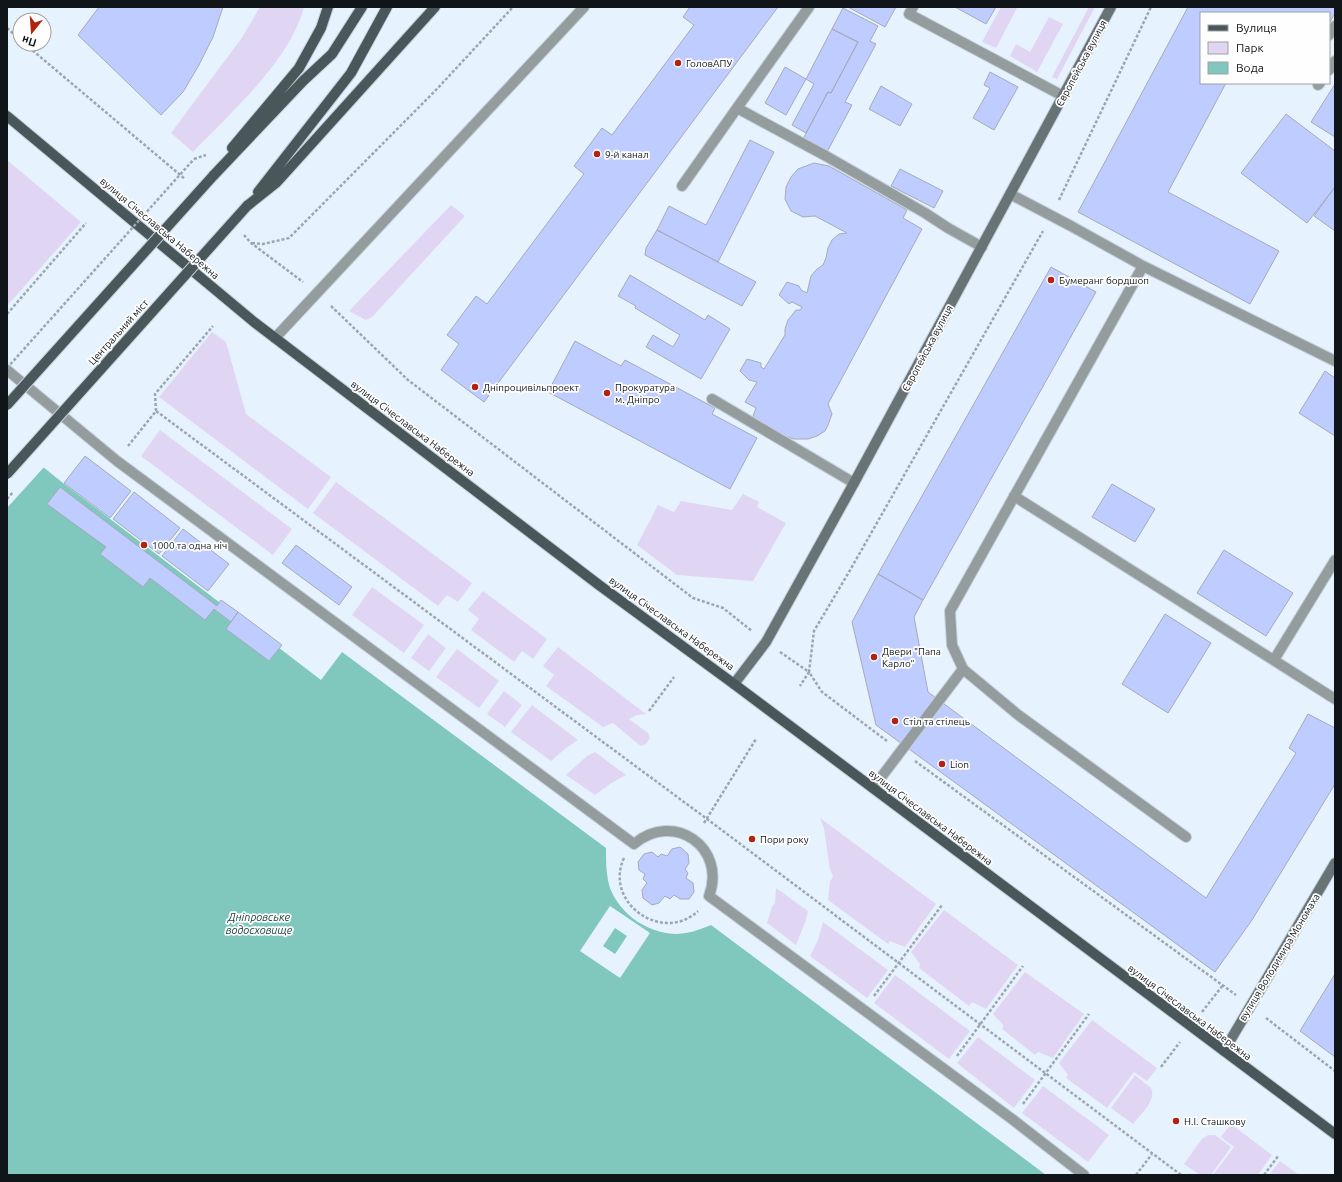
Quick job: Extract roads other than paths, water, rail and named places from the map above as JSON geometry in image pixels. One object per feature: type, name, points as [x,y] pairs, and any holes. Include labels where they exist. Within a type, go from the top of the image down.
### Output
[{"type":"main road","points":[[213,176],[233,146],[299,68],[321,28],[328,7]]},
{"type":"main road","points":[[7,405],[213,176],[303,81],[332,54],[362,7]]},
{"type":"main road","points":[[247,206],[351,73],[387,7]]},
{"type":"main road","points":[[247,206],[277,182],[435,7]]},
{"type":"main road","name":"вулиця Січеславська Набережна","points":[[7,116],[222,296],[275,338],[599,585],[734,684],[1335,1134]]},
{"type":"main road","name":"Центральний міст","points":[[7,474],[247,206]]},
{"type":"street","points":[[275,338],[584,7]]},
{"type":"street","points":[[682,186],[809,7]]},
{"type":"street","points":[[913,7],[909,14],[1063,96]]},
{"type":"street","name":"Європейська вулиця","points":[[734,684],[766,642],[854,483],[1111,7]]},
{"type":"street","points":[[737,108],[846,168],[982,247]]},
{"type":"street","points":[[1010,194],[1052,215],[1143,266],[1335,361]]},
{"type":"street","points":[[1143,266],[950,611],[952,645],[963,669],[1017,714],[1186,837]]},
{"type":"street","points":[[7,369],[117,461],[634,844],[642,837],[656,831],[672,830],[686,834],[693,838],[699,843],[708,856],[713,870],[712,886],[709,896],[1012,1119],[1084,1175]]},
{"type":"street","points":[[712,399],[854,483]]},
{"type":"street","points":[[1014,496],[1335,699]]},
{"type":"street","points":[[1274,660],[1335,560]]},
{"type":"street","points":[[872,788],[963,669]]},
{"type":"street","name":"вулиця Володимира Мономаха","points":[[1224,1052],[1335,863]]},
{"type":"water","name":"Дніпровське водосховище","points":[[7,438],[63,483],[321,680],[342,652],[606,848],[607,873],[610,888],[620,906],[636,920],[654,930],[675,934],[702,929],[711,925],[1046,1175],[7,1175]]},
{"type":"place","name":"ГоловАПУ","points":[[678,63]]},
{"type":"place","name":"9-й канал","points":[[597,154]]},
{"type":"place","name":"Бумеранг бордшоп","points":[[1051,280]]},
{"type":"place","name":"Дніпроцивільпроект","points":[[475,387]]},
{"type":"place","name":"Прокуратура м. Дніпро","points":[[607,393]]},
{"type":"place","name":"1000 та одна ніч","points":[[144,545]]},
{"type":"place","name":"Двери \"Папа Карло\"","points":[[874,657]]},
{"type":"place","name":"Стіл та стілець","points":[[895,721]]},
{"type":"place","name":"Lion","points":[[942,764]]},
{"type":"place","name":"Пори року","points":[[752,839]]},
{"type":"place","name":"Н.І. Сташкову","points":[[1176,1121]]}]
